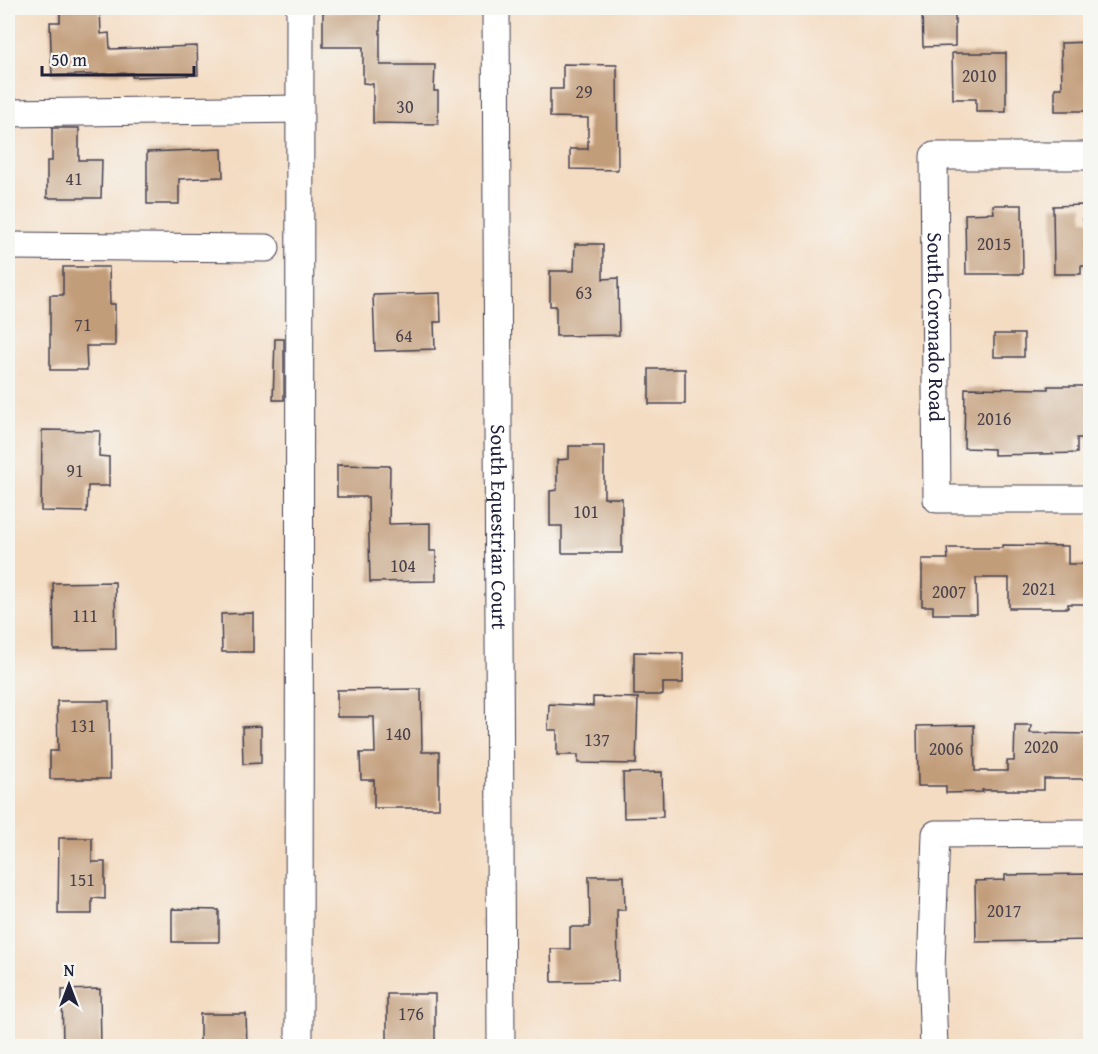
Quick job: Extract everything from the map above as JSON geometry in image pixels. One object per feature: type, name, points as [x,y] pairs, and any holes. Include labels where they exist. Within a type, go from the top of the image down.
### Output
[{"type":"street","points":[[299,1047],[300,8]]},
{"type":"street","name":"South Equestrian Court","points":[[496,8],[501,1047]]},
{"type":"street","points":[[8,113],[300,109]]},
{"type":"street","name":"South Coronado Road","points":[[1090,156],[934,156],[937,499],[1090,499]]},
{"type":"street","points":[[8,246],[266,248]]},
{"type":"street","points":[[934,1047],[932,969],[936,834],[1090,833]]},
{"type":"building","points":[[60,8],[100,8],[101,34],[109,33],[110,49],[197,46],[198,75],[132,77],[132,73],[52,76],[50,22],[60,22]]},
{"type":"building","points":[[922,8],[955,8],[955,46],[923,47]]},
{"type":"building","points":[[323,12],[380,12],[380,65],[435,65],[434,91],[438,91],[438,124],[373,123],[373,84],[363,83],[363,47],[323,47]]},
{"type":"building","points":[[1090,42],[1090,111],[1055,111],[1055,88],[1062,88],[1061,43]]},
{"type":"building","points":[[952,53],[1006,53],[1006,112],[976,112],[976,99],[953,99]]},
{"type":"building","points":[[563,64],[617,65],[618,170],[570,169],[570,149],[588,149],[588,118],[550,117],[550,89],[563,89]]},
{"type":"building","points":[[52,128],[79,128],[79,160],[102,160],[101,198],[47,198],[47,161],[52,161]]},
{"type":"building","points":[[222,149],[223,177],[179,179],[179,204],[147,204],[147,152]]},
{"type":"building","points":[[993,205],[1022,205],[1023,274],[966,274],[965,214],[994,213]]},
{"type":"building","points":[[1083,205],[1083,220],[1090,220],[1090,266],[1081,266],[1081,274],[1054,274],[1053,206]]},
{"type":"building","points":[[575,244],[603,244],[603,279],[618,278],[619,335],[556,336],[556,306],[550,306],[550,271],[574,271]]},
{"type":"building","points":[[63,267],[109,267],[110,304],[115,304],[115,346],[86,346],[87,370],[50,370],[50,295],[63,295]]},
{"type":"building","points":[[440,293],[441,322],[434,322],[435,349],[375,351],[373,295]]},
{"type":"building","points":[[994,334],[1024,334],[1024,357],[994,357]]},
{"type":"building","points":[[275,339],[284,339],[284,400],[273,400]]},
{"type":"building","points":[[649,369],[685,369],[685,404],[649,404]]},
{"type":"building","points":[[1048,386],[1090,386],[1090,438],[1077,438],[1077,453],[994,455],[994,449],[964,448],[965,388],[1048,389]]},
{"type":"building","points":[[42,430],[100,431],[99,456],[109,457],[109,486],[88,486],[87,512],[41,511]]},
{"type":"building","points":[[569,446],[604,446],[604,498],[622,498],[622,553],[562,553],[562,526],[550,526],[550,491],[557,490],[557,460],[569,459]]},
{"type":"building","points":[[337,465],[390,466],[389,524],[430,523],[430,551],[436,551],[436,581],[370,582],[368,497],[337,497]]},
{"type":"building","points":[[1002,545],[1068,546],[1068,564],[1090,564],[1090,604],[1068,604],[1068,608],[1009,608],[1009,578],[976,578],[977,614],[933,614],[933,606],[922,606],[922,559],[948,559],[947,548],[1002,548]]},
{"type":"building","points":[[115,582],[116,649],[54,650],[53,583]]},
{"type":"building","points":[[253,613],[253,652],[222,652],[221,614]]},
{"type":"building","points":[[634,652],[683,653],[683,683],[663,683],[663,695],[634,695]]},
{"type":"building","points":[[421,689],[422,752],[439,752],[439,808],[374,808],[374,780],[361,780],[360,753],[375,753],[374,717],[337,717],[337,690]]},
{"type":"building","points":[[593,697],[638,698],[636,764],[578,763],[578,755],[557,755],[557,730],[548,730],[549,704],[593,706]]},
{"type":"building","points":[[57,701],[109,701],[110,779],[50,779],[50,751],[58,751]]},
{"type":"building","points":[[974,725],[975,771],[1007,771],[1007,761],[1014,761],[1015,725],[1031,725],[1030,733],[1090,734],[1090,779],[1044,779],[1044,790],[982,790],[983,792],[946,793],[946,786],[918,786],[917,726]]},
{"type":"building","points":[[261,726],[261,763],[243,764],[242,727]]},
{"type":"building","points":[[662,772],[663,817],[624,818],[623,773]]},
{"type":"building","points":[[59,838],[92,838],[92,862],[105,862],[105,899],[92,898],[92,914],[58,914]]},
{"type":"building","points":[[1090,874],[1090,940],[976,942],[975,881],[1005,880],[1005,875]]},
{"type":"building","points":[[589,876],[624,876],[625,910],[617,910],[618,981],[552,982],[551,949],[570,949],[570,927],[590,927]]},
{"type":"building","points":[[172,909],[219,910],[219,942],[172,942]]},
{"type":"building","points":[[100,989],[101,1047],[63,1047],[62,990]]},
{"type":"building","points":[[387,994],[435,994],[435,1047],[387,1047]]},
{"type":"building","points":[[200,1014],[246,1014],[247,1047],[200,1047]]}]
